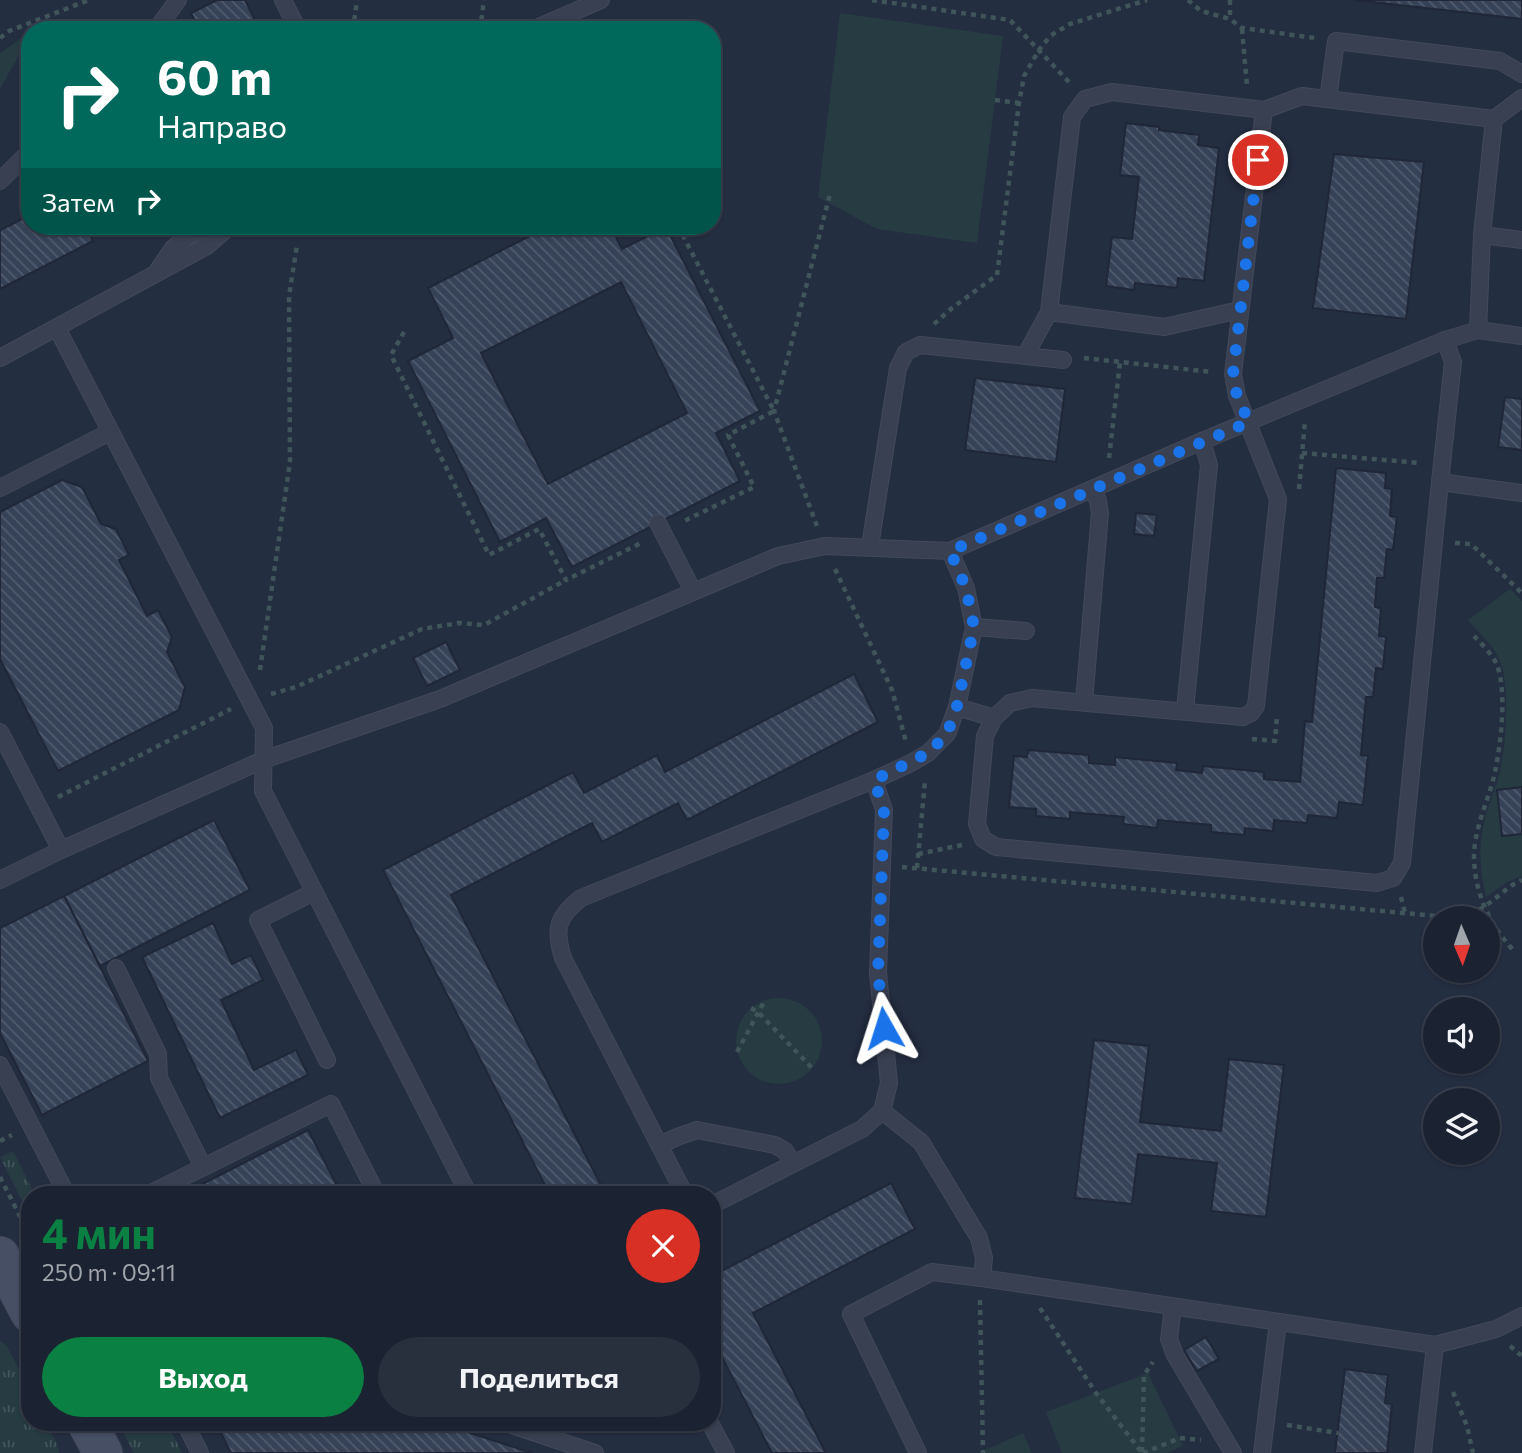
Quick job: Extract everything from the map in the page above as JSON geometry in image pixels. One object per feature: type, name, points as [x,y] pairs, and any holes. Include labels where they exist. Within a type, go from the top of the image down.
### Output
[{"type":"street","points":[[91,1431],[103,1453]]},
{"type":"lane","points":[[161,21],[178,0]]},
{"type":"lane","points":[[283,0],[294,21]]},
{"type":"lane","points":[[553,21],[601,0]]},
{"type":"lane","points":[[1328,99],[1336,41],[1500,61],[1522,74]]},
{"type":"lane","points":[[1025,355],[1049,313],[1072,117],[1085,99],[1112,92],[1256,109],[1301,96],[1494,120],[1522,98]]},
{"type":"lane","points":[[1256,109],[1233,374],[1237,396],[1278,499],[1256,706],[1251,713],[1243,717],[1032,698],[1010,703],[994,719],[985,736],[977,824],[983,839],[996,847],[1363,882],[1377,883],[1393,878],[1402,863],[1453,362],[1445,340]]},
{"type":"lane","points":[[1478,330],[1482,235],[1494,120]]},
{"type":"lane","points":[[0,181],[21,160]]},
{"type":"lane","points":[[155,275],[173,248],[190,235]]},
{"type":"lane","points":[[0,358],[207,246],[220,235]]},
{"type":"lane","points":[[1482,235],[1522,240]]},
{"type":"lane","points":[[1049,313],[1164,327],[1240,310]]},
{"type":"lane","points":[[57,328],[264,728],[262,791],[464,1186]]},
{"type":"lane","points":[[0,880],[263,760],[440,699],[778,556],[825,546],[950,551],[1202,441],[1445,340],[1478,330],[1522,336]]},
{"type":"lane","points":[[870,546],[898,368],[906,352],[920,345],[1063,360]]},
{"type":"lane","points":[[0,488],[110,432]]},
{"type":"lane","points":[[1185,710],[1209,465],[1202,441]]},
{"type":"lane","points":[[1441,474],[1522,493]]},
{"type":"lane","points":[[1084,702],[1100,486]]},
{"type":"lane","points":[[658,523],[693,591]]},
{"type":"lane","points":[[680,1186],[563,958],[558,942],[558,923],[567,909],[581,898],[874,780],[928,753],[947,734],[957,706],[974,627],[966,588],[950,551]]},
{"type":"lane","points":[[974,627],[1026,631]]},
{"type":"lane","points":[[957,706],[994,719]]},
{"type":"lane","points":[[0,732],[61,850]]},
{"type":"lane","points":[[721,1200],[862,1129],[882,1111],[889,1083],[878,973],[884,810],[874,780]]},
{"type":"lane","points":[[314,892],[258,920],[327,1059]]},
{"type":"lane","points":[[116,968],[158,1054],[159,1078],[203,1167]]},
{"type":"lane","points":[[0,1065],[62,1186]]},
{"type":"lane","points":[[165,1186],[331,1104],[372,1186]]},
{"type":"lane","points":[[882,1111],[921,1142],[979,1238],[984,1258],[982,1278]]},
{"type":"lane","points":[[660,1146],[696,1130],[775,1145],[785,1151],[793,1163]]},
{"type":"lane","points":[[918,1453],[851,1314],[932,1272],[1435,1345],[1496,1329],[1522,1316]]},
{"type":"lane","points":[[1173,1307],[1169,1339],[1175,1355],[1233,1453]]},
{"type":"lane","points":[[1262,1453],[1278,1322]]},
{"type":"lane","points":[[1423,1453],[1435,1345]]},
{"type":"lane","points":[[189,1431],[200,1453]]},
{"type":"lane","points":[[530,1431],[595,1453]]},
{"type":"lane","points":[[714,1431],[726,1453]]},
{"type":"path","points":[[35,21],[89,0]]},
{"type":"path","points":[[354,21],[357,0]]},
{"type":"path","points":[[481,21],[484,0]]},
{"type":"path","points":[[872,0],[1010,20],[1085,99]]},
{"type":"path","points":[[920,345],[922,335],[952,307],[997,275],[1018,103],[1024,76],[1039,50],[1050,36],[1070,24],[1147,0]]},
{"type":"path","points":[[1188,0],[1201,12],[1230,19],[1242,28],[1336,41]]},
{"type":"path","points":[[1230,0],[1230,19]]},
{"type":"path","points":[[0,38],[21,26]]},
{"type":"path","points":[[1242,28],[1256,109]]},
{"type":"path","points":[[0,29],[9,31]]},
{"type":"path","points":[[995,100],[1018,103]]},
{"type":"path","points":[[749,489],[754,486],[728,436],[774,411],[830,194]]},
{"type":"path","points":[[683,235],[774,411],[819,531]]},
{"type":"path","points":[[249,699],[258,686],[290,462],[289,296],[297,245]]},
{"type":"path","points":[[404,332],[391,355],[489,555],[539,529],[562,572]]},
{"type":"path","points":[[1063,360],[1069,357],[1233,374]]},
{"type":"path","points":[[1100,486],[1120,362]]},
{"type":"path","points":[[1298,494],[1307,409],[1303,399]]},
{"type":"path","points":[[1303,453],[1441,474]]},
{"type":"path","points":[[1434,540],[1471,544],[1522,593]]},
{"type":"path","points":[[831,560],[892,690],[911,763]]},
{"type":"path","points":[[39,806],[249,699],[296,687],[422,629],[459,623],[484,625],[566,580]]},
{"type":"path","points":[[1474,636],[1497,666],[1501,688],[1501,725],[1495,773],[1478,828],[1474,854],[1477,883],[1484,906]]},
{"type":"path","points":[[1248,738],[1275,741],[1278,713]]},
{"type":"path","points":[[917,868],[928,753]]},
{"type":"path","points":[[918,855],[983,839]]},
{"type":"path","points":[[883,866],[1423,915]]},
{"type":"path","points":[[1485,906],[1511,885],[1522,880]]},
{"type":"path","points":[[1500,935],[1514,951]]},
{"type":"path","points":[[737,1052],[765,1000]]},
{"type":"path","points":[[751,1008],[813,1069]]},
{"type":"path","points":[[0,1177],[21,1218]]},
{"type":"path","points":[[982,1278],[979,1291],[983,1453]]},
{"type":"path","points":[[1025,1284],[1096,1393],[1142,1453]]},
{"type":"path","points":[[1435,1345],[1467,1426],[1474,1452]]},
{"type":"path","points":[[1142,1453],[1144,1375]]},
{"type":"path","points":[[1266,1422],[1338,1433]]},
{"type":"path","points":[[1142,1453],[1180,1438]]},
{"type":"green space","points":[[840,13],[1003,36],[977,243],[877,229],[818,197]]},
{"type":"green space","points":[[21,38],[21,51],[0,89],[0,53]]},
{"type":"green space","points":[[1510,589],[1522,601],[1522,876],[1507,882],[1486,897],[1481,845],[1484,821],[1501,764],[1506,720],[1505,688],[1504,674],[1498,657],[1468,620]]},
{"type":"green space","points":[[779,998],[796,1001],[810,1010],[819,1024],[822,1041],[819,1058],[810,1072],[796,1081],[779,1084],[762,1081],[748,1072],[739,1058],[736,1041],[739,1024],[748,1010],[762,1001]]},
{"type":"green space","points":[[13,1151],[30,1186],[21,1186],[21,1199],[0,1157]]},
{"type":"green space","points":[[0,1341],[6,1345],[21,1373],[21,1431],[50,1431],[59,1453],[0,1453]]},
{"type":"green space","points":[[1148,1373],[1183,1446],[1167,1453],[1062,1453],[1046,1412]]},
{"type":"green space","points":[[123,1431],[171,1431],[182,1453],[134,1453]]},
{"type":"green space","points":[[1023,1433],[1032,1453],[978,1453],[983,1451]]},
{"type":"building","points":[[217,0],[245,0],[256,21],[195,21],[191,13]]},
{"type":"building","points":[[1354,0],[1522,0],[1522,19],[1488,15]]},
{"type":"building","points":[[1126,123],[1199,135],[1198,145],[1219,148],[1204,281],[1178,278],[1177,288],[1135,283],[1134,290],[1106,286],[1112,237],[1132,239],[1139,177],[1120,175]]},
{"type":"building","points":[[1334,154],[1424,162],[1406,319],[1313,308]]},
{"type":"building","points":[[21,220],[21,235],[90,235],[93,241],[0,289],[0,230]]},
{"type":"building","points":[[531,235],[615,235],[622,249],[650,235],[670,235],[760,411],[716,433],[740,481],[572,567],[546,518],[500,542],[408,361],[453,338],[428,288]],"holes":[[[621,282],[687,413],[548,484],[481,353]]]},
{"type":"building","points":[[975,378],[1065,389],[1056,462],[965,450]]},
{"type":"building","points":[[1505,397],[1522,399],[1522,450],[1498,447]]},
{"type":"building","points":[[1336,468],[1386,473],[1385,488],[1392,489],[1390,516],[1397,517],[1393,550],[1387,549],[1384,578],[1377,578],[1375,607],[1381,608],[1379,636],[1386,637],[1383,669],[1376,668],[1373,697],[1366,697],[1361,755],[1368,756],[1363,805],[1339,802],[1337,818],[1308,815],[1307,823],[1274,820],[1273,831],[1245,828],[1244,835],[1211,832],[1211,825],[1158,820],[1157,828],[1123,824],[1124,817],[1070,812],[1070,819],[1036,816],[1036,809],[1009,807],[1014,756],[1027,757],[1028,750],[1089,755],[1089,763],[1115,765],[1115,757],[1177,763],[1176,770],[1202,773],[1203,766],[1264,772],[1264,779],[1300,782],[1305,721],[1312,722]]},
{"type":"building","points":[[62,480],[82,487],[101,524],[116,529],[129,555],[119,560],[147,616],[158,610],[172,637],[167,652],[185,687],[179,710],[58,771],[0,659],[0,512]]},
{"type":"building","points":[[1136,513],[1157,515],[1154,536],[1134,534]]},
{"type":"building","points":[[446,642],[460,670],[427,686],[413,658]]},
{"type":"building","points":[[854,674],[878,722],[687,820],[678,803],[602,842],[592,823],[451,895],[601,1186],[545,1186],[383,870],[573,772],[584,793],[657,755],[665,772]]},
{"type":"building","points":[[1522,787],[1522,834],[1502,836],[1497,790]]},
{"type":"building","points":[[214,820],[250,890],[100,966],[64,896]]},
{"type":"building","points":[[64,896],[148,1061],[42,1115],[0,1033],[0,928]]},
{"type":"building","points":[[213,923],[232,964],[251,955],[263,980],[221,1000],[254,1070],[296,1050],[308,1075],[220,1118],[142,957]]},
{"type":"building","points":[[1094,1040],[1149,1046],[1140,1122],[1221,1131],[1229,1059],[1284,1065],[1266,1217],[1211,1211],[1217,1163],[1138,1154],[1132,1204],[1075,1198]]},
{"type":"building","points":[[308,1130],[337,1186],[199,1186]]},
{"type":"building","points":[[891,1183],[915,1229],[753,1313],[826,1453],[772,1453],[721,1355],[721,1271]]},
{"type":"building","points":[[1206,1337],[1219,1359],[1197,1371],[1184,1350]]},
{"type":"building","points":[[1345,1369],[1388,1375],[1385,1403],[1392,1404],[1387,1453],[1335,1453]]},
{"type":"building","points":[[220,1431],[464,1431],[532,1453],[231,1453]]},
{"type":"route","points":[[884,1028],[878,973],[884,810],[874,780],[928,753],[947,734],[957,706],[974,627],[966,588],[950,551],[1249,422],[1237,396],[1233,374],[1258,160]]}]
